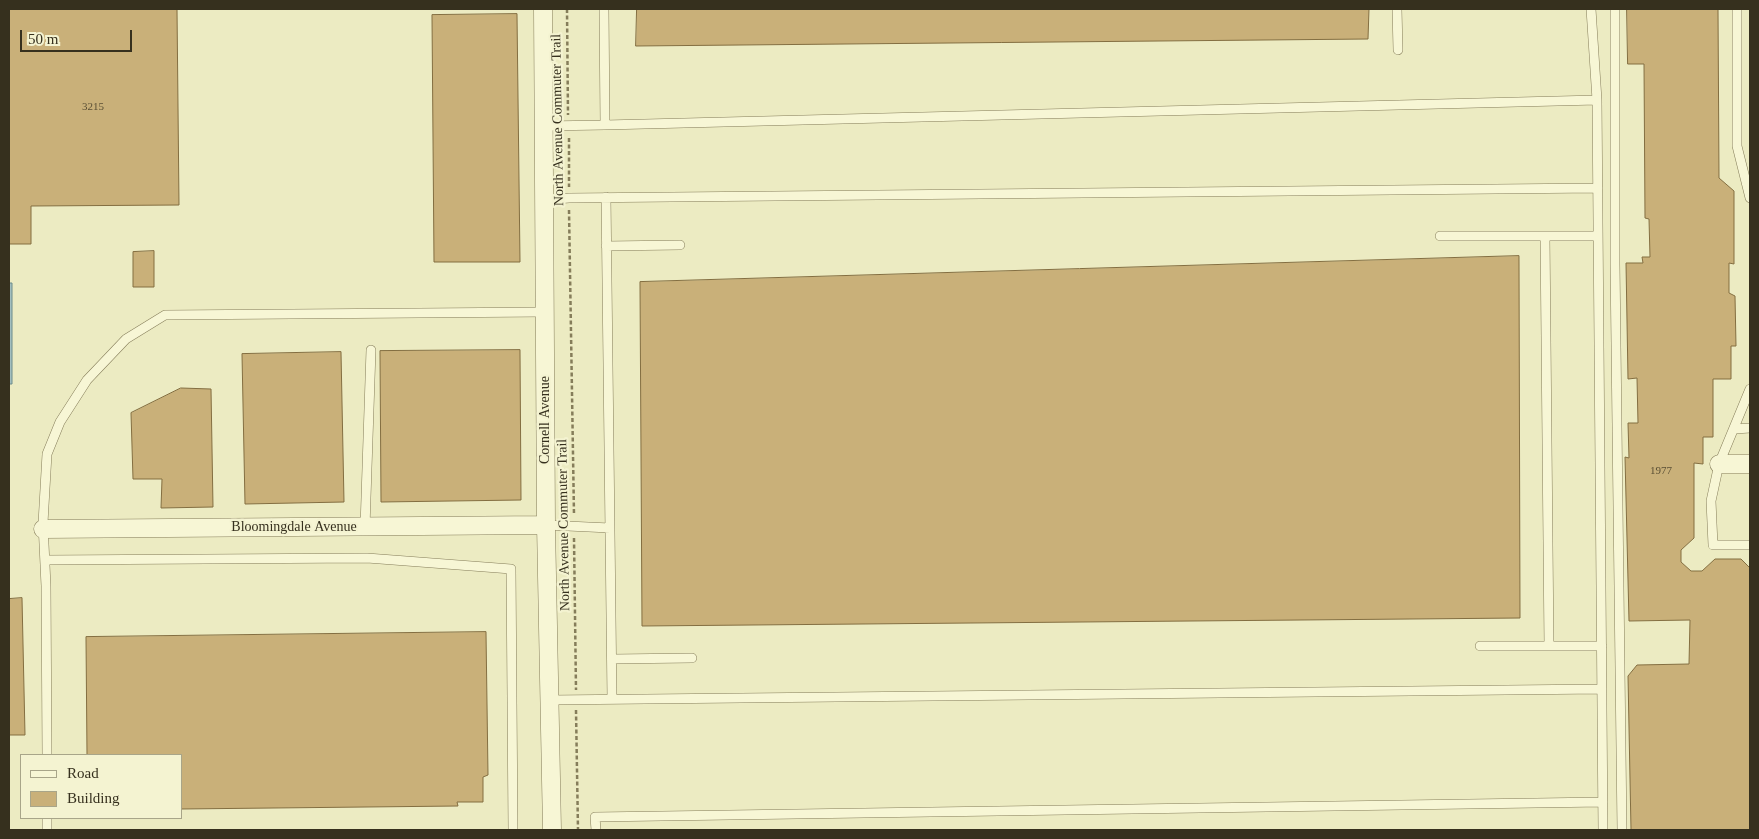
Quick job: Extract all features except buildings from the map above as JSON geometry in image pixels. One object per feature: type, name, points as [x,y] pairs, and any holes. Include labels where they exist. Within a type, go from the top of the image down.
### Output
[{"type":"street","name":"Cornell Avenue","points":[[543,9],[546,525],[552,830]]},
{"type":"street","points":[[1719,464],[1750,464]]},
{"type":"street","name":"Bloomingdale Avenue","points":[[43,529],[546,525]]},
{"type":"lane","points":[[604,9],[605,126]]},
{"type":"lane","points":[[1397,9],[1398,50]]},
{"type":"lane","points":[[1591,9],[1597,100],[1603,830]]},
{"type":"lane","points":[[1615,9],[1615,264],[1622,830]]},
{"type":"lane","points":[[1737,9],[1738,146],[1748,177],[1750,198]]},
{"type":"lane","points":[[544,126],[605,126],[1597,100]]},
{"type":"lane","points":[[544,200],[569,198],[1598,188]]},
{"type":"lane","points":[[606,198],[612,699]]},
{"type":"lane","points":[[1440,236],[1598,236]]},
{"type":"lane","points":[[1545,236],[1549,646]]},
{"type":"lane","points":[[606,246],[680,245]]},
{"type":"lane","points":[[47,754],[43,529],[47,454],[60,422],[87,380],[126,339],[166,315],[544,312]]},
{"type":"lane","points":[[365,527],[371,350]]},
{"type":"lane","points":[[1750,390],[1719,464],[1711,500],[1713,545],[1750,545]]},
{"type":"lane","points":[[1735,429],[1750,428]]},
{"type":"lane","points":[[546,525],[610,528]]},
{"type":"lane","points":[[45,560],[367,558],[511,569],[513,830]]},
{"type":"lane","points":[[1480,646],[1602,646]]},
{"type":"lane","points":[[612,659],[692,658]]},
{"type":"lane","points":[[550,700],[1602,689]]},
{"type":"lane","points":[[596,830],[595,817],[1603,802]]},
{"type":"path","name":"North Avenue Commuter Trail","points":[[567,9],[578,830]]},
{"type":"water","points":[[9,283],[12,283],[12,384],[9,384]]}]
